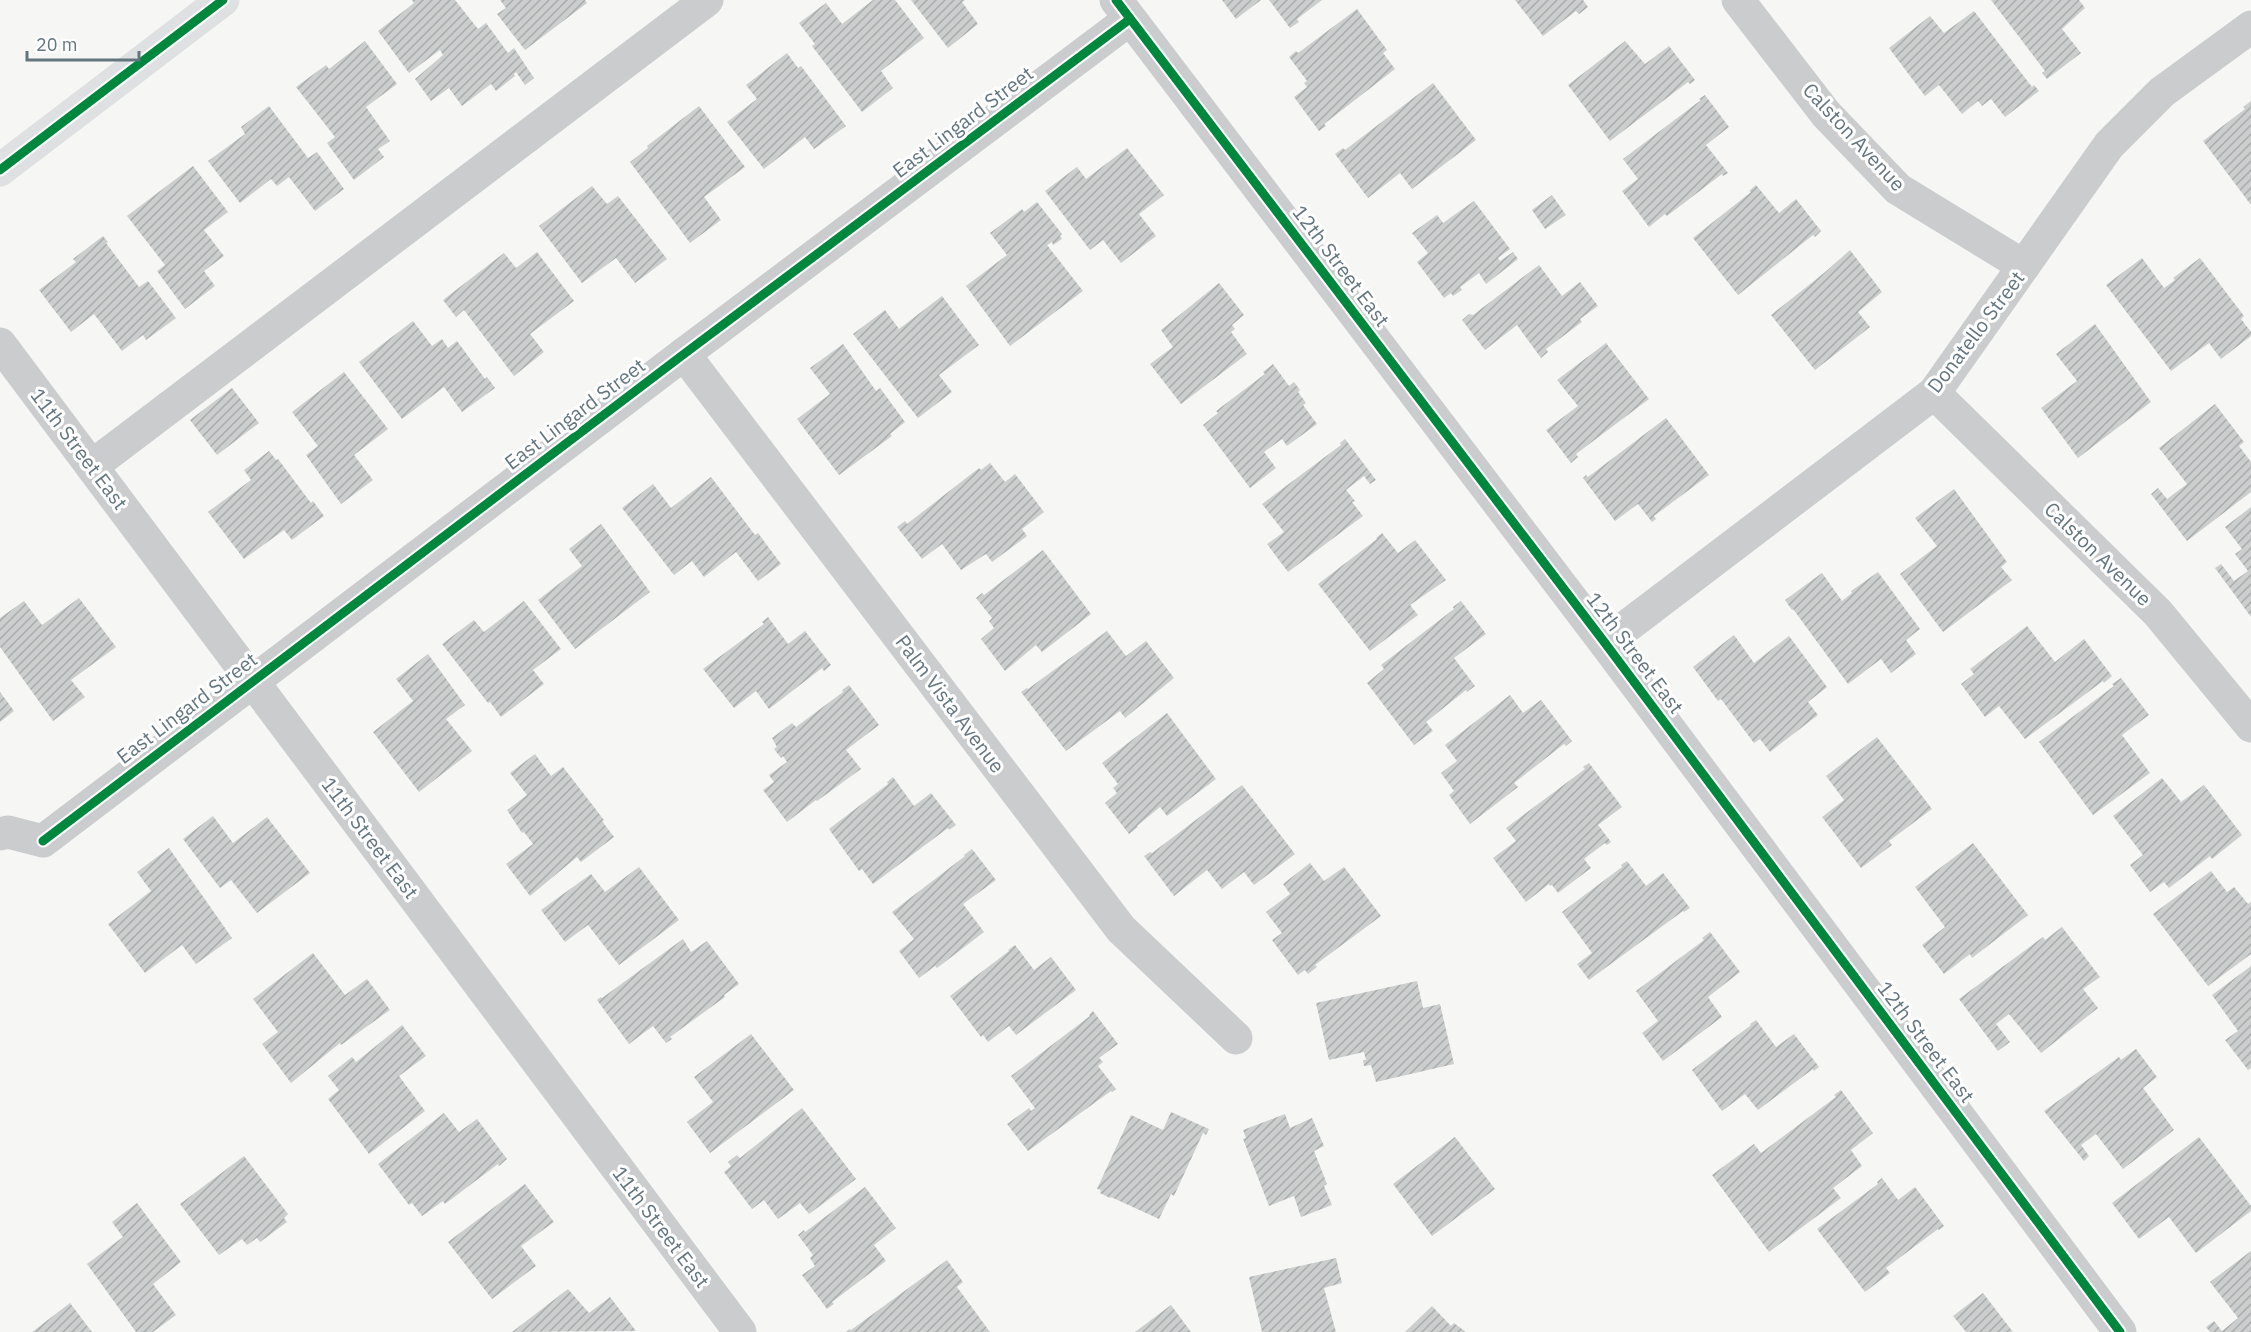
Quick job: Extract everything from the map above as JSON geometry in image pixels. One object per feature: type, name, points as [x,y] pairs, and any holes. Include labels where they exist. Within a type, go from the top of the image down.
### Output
[{"type":"main road","points":[[0,170],[223,0]]},
{"type":"street","points":[[92,466],[707,0]]},
{"type":"street","name":"Calston Avenue","points":[[1738,0],[1826,114],[1898,189],[2024,266]]},
{"type":"street","name":"East Lingard Street","points":[[0,834],[8,832],[43,841],[684,354],[1123,10]]},
{"type":"street","name":"12th Street East","points":[[1123,10],[1605,643],[2120,1332]]},
{"type":"street","name":"Donatello Street","points":[[1605,643],[1934,393],[2109,146],[2162,92],[2251,27]]},
{"type":"street","name":"11th Street East","points":[[0,344],[740,1332]]},
{"type":"street","name":"Palm Vista Avenue","points":[[684,354],[1121,929],[1236,1038]]},
{"type":"street","name":"Calston Avenue","points":[[1934,393],[2158,613],[2251,726]]},
{"type":"building","points":[[412,0],[455,0],[478,29],[486,23],[508,53],[514,48],[534,78],[525,85],[516,72],[515,76],[496,91],[491,84],[462,106],[449,88],[431,101],[415,79],[443,55],[440,50],[409,73],[378,31],[414,3]]},
{"type":"building","points":[[500,0],[585,0],[587,3],[525,50],[497,14],[506,8]]},
{"type":"building","points":[[873,0],[895,0],[924,38],[881,71],[893,88],[862,112],[812,46],[815,44],[799,23],[826,3],[842,24]]},
{"type":"building","points":[[911,0],[965,0],[962,2],[978,24],[948,48]]},
{"type":"building","points":[[1222,0],[1261,0],[1236,19]]},
{"type":"building","points":[[1269,0],[1322,0],[1297,19],[1299,22],[1290,28]]},
{"type":"building","points":[[1515,0],[1583,0],[1588,7],[1579,14],[1576,11],[1543,36]]},
{"type":"building","points":[[1991,0],[2079,0],[2085,8],[2062,29],[2081,53],[2047,79],[2042,73],[2045,71]]},
{"type":"building","points":[[1357,9],[1387,50],[1383,53],[1395,69],[1324,124],[1326,126],[1319,131],[1294,97],[1307,87],[1304,83],[1307,81],[1289,57],[1296,51],[1298,53]]},
{"type":"building","points":[[1974,11],[2032,87],[2034,85],[2039,91],[2005,117],[1991,99],[1982,106],[1978,101],[1962,114],[1939,85],[1925,96],[1889,48],[1930,16],[1944,33]]},
{"type":"building","points":[[365,41],[397,84],[366,107],[390,141],[378,149],[384,157],[354,180],[327,143],[335,137],[296,87],[326,65],[329,69]]},
{"type":"building","points":[[1625,41],[1645,64],[1669,46],[1695,80],[1690,84],[1688,82],[1610,141],[1568,85]]},
{"type":"building","points":[[787,53],[798,68],[801,66],[846,126],[814,149],[805,137],[764,169],[727,122],[757,99],[746,85]]},
{"type":"building","points":[[1433,83],[1476,140],[1412,189],[1400,173],[1368,198],[1335,154],[1343,148],[1345,150]]},
{"type":"building","points":[[1705,95],[1729,127],[1706,145],[1728,173],[1723,176],[1722,174],[1649,227],[1622,191],[1638,179],[1623,159]]},
{"type":"building","points":[[2251,101],[2251,205],[2203,141],[2245,109],[2243,107]]},
{"type":"building","points":[[269,106],[308,158],[317,152],[344,189],[315,211],[289,177],[277,186],[271,179],[240,203],[208,161],[245,134],[241,127]]},
{"type":"building","points":[[699,106],[745,167],[704,197],[721,220],[690,243],[630,162]]},
{"type":"building","points":[[1127,148],[1164,195],[1139,214],[1156,236],[1121,263],[1103,240],[1090,250],[1045,191],[1077,167],[1086,179]]},
{"type":"building","points":[[193,166],[228,212],[204,230],[224,256],[204,271],[215,286],[185,309],[157,271],[165,265],[127,216]]},
{"type":"building","points":[[1756,185],[1779,213],[1796,199],[1821,231],[1738,295],[1693,238],[1751,192],[1749,191]]},
{"type":"building","points":[[592,186],[607,204],[618,196],[667,259],[635,283],[616,258],[582,283],[539,226]]},
{"type":"building","points":[[1552,195],[1566,215],[1545,229],[1532,210]]},
{"type":"building","points":[[1474,201],[1510,249],[1498,258],[1500,261],[1513,252],[1518,259],[1486,284],[1479,273],[1460,287],[1462,290],[1453,296],[1451,293],[1444,298],[1417,262],[1428,253],[1412,233],[1437,215],[1443,223]]},
{"type":"building","points":[[1037,202],[1062,234],[1060,236],[1062,239],[1053,245],[1052,242],[1047,245],[1083,291],[1010,346],[966,286],[1007,255],[990,233],[1022,209],[1024,212]]},
{"type":"building","points":[[103,236],[139,287],[148,281],[176,318],[146,340],[143,335],[122,351],[94,314],[71,332],[39,290],[76,262],[73,259]]},
{"type":"building","points":[[1850,250],[1882,292],[1858,312],[1870,327],[1815,370],[1771,315]]},
{"type":"building","points":[[537,252],[574,301],[530,334],[544,352],[514,376],[464,310],[456,317],[443,300],[504,253],[516,268]]},
{"type":"building","points":[[2142,258],[2164,288],[2175,280],[2173,278],[2200,258],[2244,316],[2241,319],[2251,332],[2251,336],[2221,359],[2209,343],[2171,371],[2106,285]]},
{"type":"building","points":[[1539,265],[1562,296],[1580,282],[1598,306],[1580,319],[1582,322],[1546,349],[1548,352],[1541,358],[1517,325],[1485,350],[1462,320],[1469,314],[1473,315]]},
{"type":"building","points":[[1219,283],[1244,315],[1232,325],[1235,329],[1231,332],[1247,354],[1181,404],[1150,364],[1173,347],[1161,330]]},
{"type":"building","points":[[942,296],[979,345],[939,375],[952,392],[918,418],[853,334],[885,310],[899,329]]},
{"type":"building","points":[[413,321],[432,346],[442,339],[448,348],[457,341],[485,379],[487,377],[495,388],[462,412],[444,387],[402,419],[359,362]]},
{"type":"building","points":[[2095,324],[2151,402],[2078,458],[2041,408],[2077,381],[2056,354]]},
{"type":"building","points":[[1606,343],[1649,399],[1576,454],[1578,457],[1571,463],[1546,430],[1578,406],[1557,380]]},
{"type":"building","points":[[843,344],[876,391],[880,388],[905,422],[890,434],[892,436],[839,475],[797,419],[830,394],[810,368]]},
{"type":"building","points":[[1273,364],[1289,386],[1294,382],[1300,390],[1298,392],[1306,403],[1303,405],[1317,424],[1287,446],[1282,439],[1264,452],[1276,468],[1250,488],[1203,425],[1218,413],[1216,411],[1265,374],[1263,372]]},
{"type":"building","points":[[344,372],[388,429],[354,455],[373,480],[341,504],[306,455],[318,446],[292,412]]},
{"type":"building","points":[[232,388],[259,423],[217,455],[190,420]]},
{"type":"building","points":[[2215,404],[2244,442],[2239,446],[2251,462],[2251,492],[2187,541],[2151,494],[2158,488],[2167,499],[2187,484],[2159,448]]},
{"type":"building","points":[[1666,418],[1709,475],[1654,516],[1656,519],[1652,522],[1638,504],[1615,521],[1583,478],[1586,475],[1588,477]]},
{"type":"building","points":[[1345,439],[1376,480],[1370,484],[1364,476],[1346,490],[1363,516],[1288,572],[1267,544],[1284,532],[1262,504],[1341,445],[1340,443]]},
{"type":"building","points":[[269,451],[324,516],[292,540],[284,530],[244,559],[208,512],[251,480],[244,470]]},
{"type":"building","points":[[990,463],[1005,482],[1015,474],[1044,512],[1022,529],[1027,536],[992,562],[986,554],[961,570],[942,544],[922,559],[897,527],[905,521],[907,524],[979,468],[981,470]]},
{"type":"building","points":[[711,477],[755,535],[758,533],[781,564],[758,581],[736,552],[704,577],[692,561],[674,575],[622,508],[653,484],[671,508]]},
{"type":"building","points":[[1954,489],[2007,562],[2001,567],[2012,580],[1943,632],[1900,574],[1937,546],[1915,518]]},
{"type":"building","points":[[2251,507],[2251,617],[2215,568],[2221,564],[2234,581],[2248,571],[2235,554],[2242,549],[2225,527]]},
{"type":"building","points":[[601,524],[650,592],[575,649],[538,600],[582,566],[569,549]]},
{"type":"building","points":[[1382,533],[1398,553],[1415,540],[1446,580],[1410,605],[1418,615],[1370,651],[1318,584]]},
{"type":"building","points":[[1043,550],[1091,614],[1042,652],[1036,645],[1005,671],[981,639],[994,628],[989,621],[992,618],[976,598],[982,593],[984,595]]},
{"type":"building","points":[[1878,572],[1920,629],[1906,640],[1916,654],[1891,673],[1881,659],[1848,684],[1785,600],[1822,573],[1842,601],[1852,593],[1851,591]]},
{"type":"building","points":[[79,598],[116,647],[71,680],[85,697],[53,721],[0,647],[0,618],[24,601],[42,625]]},
{"type":"building","points":[[524,601],[561,649],[533,670],[544,684],[501,717],[442,644],[474,620],[484,632]]},
{"type":"building","points":[[1461,601],[1486,634],[1454,658],[1475,686],[1467,692],[1466,690],[1426,722],[1433,731],[1414,745],[1367,683],[1384,669],[1381,665],[1454,609],[1453,607]]},
{"type":"building","points":[[768,617],[788,644],[805,631],[831,665],[824,671],[822,668],[769,709],[756,691],[734,708],[703,669],[764,624],[762,622]]},
{"type":"building","points":[[2027,626],[2055,662],[2084,639],[2112,676],[2025,739],[1999,706],[1985,717],[1961,684],[1974,674],[1970,669]]},
{"type":"building","points":[[1107,631],[1126,656],[1146,641],[1174,678],[1125,718],[1120,711],[1066,751],[1021,692]]},
{"type":"building","points":[[1734,635],[1754,663],[1789,636],[1827,687],[1808,702],[1818,715],[1770,752],[1760,739],[1754,743],[1721,699],[1718,701],[1693,667]]},
{"type":"building","points":[[428,654],[465,705],[446,719],[472,751],[419,792],[373,732],[413,701],[396,679]]},
{"type":"building","points":[[2121,678],[2149,715],[2122,735],[2150,773],[2093,815],[2039,742],[2114,686],[2112,684]]},
{"type":"building","points":[[849,685],[879,725],[846,750],[861,769],[787,822],[763,790],[774,782],[769,775],[787,762],[774,749],[777,747],[772,738],[792,723],[796,727]]},
{"type":"building","points":[[0,692],[14,711],[0,722]]},
{"type":"building","points":[[1510,695],[1523,713],[1541,700],[1572,741],[1566,746],[1564,744],[1514,783],[1518,787],[1470,824],[1449,795],[1454,791],[1441,773],[1457,761],[1445,745]]},
{"type":"building","points":[[1167,713],[1216,779],[1167,816],[1160,807],[1129,834],[1105,803],[1117,793],[1113,788],[1118,784],[1102,763]]},
{"type":"building","points":[[1877,737],[1932,809],[1889,841],[1892,845],[1861,868],[1822,817],[1844,800],[1826,776]]},
{"type":"building","points":[[535,754],[551,776],[563,767],[604,820],[602,821],[614,837],[581,862],[577,857],[530,896],[506,864],[533,844],[524,832],[522,833],[507,810],[527,795],[510,773]]},
{"type":"building","points":[[1589,763],[1622,807],[1598,825],[1611,842],[1607,845],[1605,843],[1584,859],[1591,868],[1558,893],[1549,884],[1526,902],[1493,858],[1516,841],[1506,828],[1585,769],[1583,767]]},
{"type":"building","points":[[893,777],[914,806],[931,793],[956,825],[949,830],[948,828],[873,884],[862,869],[859,871],[829,829],[888,784],[887,782]]},
{"type":"building","points":[[2162,778],[2181,802],[2204,785],[2242,835],[2212,859],[2210,856],[2169,888],[2164,882],[2150,892],[2130,865],[2143,855],[2113,816]]},
{"type":"building","points":[[1242,785],[1295,854],[1254,885],[1244,872],[1222,889],[1207,870],[1174,896],[1144,856],[1152,853]]},
{"type":"building","points":[[213,816],[233,843],[267,817],[310,873],[257,913],[231,880],[220,888],[183,839]]},
{"type":"building","points":[[1973,843],[2028,915],[1972,958],[1970,954],[1944,974],[1922,945],[1945,927],[1915,887]]},
{"type":"building","points":[[169,848],[232,938],[196,964],[182,945],[145,973],[108,924],[151,891],[137,872]]},
{"type":"building","points":[[972,849],[996,880],[963,904],[984,932],[937,968],[935,966],[919,978],[899,951],[914,939],[892,912]]},
{"type":"building","points":[[1627,861],[1646,886],[1663,873],[1690,908],[1589,980],[1577,964],[1592,953],[1562,912]]},
{"type":"building","points":[[1310,863],[1324,881],[1344,867],[1381,916],[1315,965],[1317,967],[1308,974],[1305,970],[1298,975],[1272,940],[1282,933],[1266,912],[1290,894],[1283,884]]},
{"type":"building","points":[[639,867],[679,920],[619,965],[588,925],[565,942],[541,910],[591,874],[605,892]]},
{"type":"building","points":[[2211,871],[2227,892],[2234,887],[2248,904],[2251,902],[2251,954],[2208,986],[2153,914]]},
{"type":"building","points":[[2062,927],[2100,977],[2083,989],[2098,1008],[2041,1053],[2009,1014],[1996,1024],[2010,1042],[1998,1051],[1959,999],[2043,937],[2045,940]]},
{"type":"building","points":[[1710,932],[1740,972],[1708,997],[1722,1017],[1663,1061],[1642,1033],[1658,1021],[1636,991],[1704,940],[1702,938]]},
{"type":"building","points":[[683,939],[691,952],[707,941],[739,984],[670,1037],[672,1039],[666,1043],[653,1026],[629,1044],[597,1000]]},
{"type":"building","points":[[1015,945],[1034,970],[1051,957],[1076,990],[1016,1035],[1009,1026],[988,1042],[983,1035],[981,1037],[950,996]]},
{"type":"building","points":[[313,953],[345,995],[367,979],[390,1010],[341,1045],[340,1043],[291,1083],[262,1044],[278,1032],[253,999]]},
{"type":"building","points":[[2251,966],[2251,1068],[2248,1070],[2225,1040],[2238,1031],[2212,995]]},
{"type":"building","points":[[1417,981],[1423,1008],[1440,1004],[1454,1064],[1376,1082],[1371,1065],[1364,1066],[1363,1060],[1366,1060],[1364,1052],[1329,1060],[1316,1003]]},
{"type":"building","points":[[1093,1011],[1118,1044],[1099,1058],[1103,1062],[1098,1066],[1116,1089],[1028,1151],[1007,1124],[1029,1108],[1031,1111],[1035,1108],[1011,1076],[1090,1016]]},
{"type":"building","points":[[1756,1020],[1776,1047],[1794,1034],[1819,1067],[1814,1071],[1813,1069],[1758,1110],[1745,1094],[1722,1111],[1692,1070]]},
{"type":"building","points":[[402,1025],[426,1056],[399,1076],[425,1111],[369,1154],[328,1099],[339,1090],[328,1076],[352,1057],[356,1062]]},
{"type":"building","points":[[751,1034],[794,1090],[710,1153],[687,1122],[713,1102],[694,1077]]},
{"type":"building","points":[[2136,1049],[2157,1077],[2143,1088],[2174,1130],[2123,1169],[2096,1134],[2081,1145],[2089,1156],[2084,1161],[2044,1111],[2119,1057],[2121,1060]]},
{"type":"building","points":[[1841,1090],[1873,1133],[1851,1150],[1862,1166],[1833,1188],[1841,1198],[1769,1252],[1712,1175],[1754,1144],[1761,1153],[1836,1097],[1834,1095]]},
{"type":"building","points":[[802,1108],[856,1179],[809,1214],[800,1203],[778,1219],[764,1200],[752,1209],[724,1172],[731,1166],[728,1162],[737,1155],[740,1158]]},
{"type":"building","points":[[1171,1112],[1209,1129],[1206,1135],[1203,1133],[1174,1196],[1171,1194],[1159,1219],[1100,1193],[1101,1190],[1097,1189],[1131,1115],[1163,1130]]},
{"type":"building","points":[[444,1113],[459,1132],[477,1119],[507,1159],[445,1204],[443,1201],[422,1216],[412,1203],[409,1205],[378,1164]]},
{"type":"building","points":[[1285,1114],[1290,1128],[1312,1118],[1324,1146],[1314,1151],[1327,1184],[1324,1186],[1332,1205],[1301,1217],[1294,1196],[1269,1206],[1243,1139],[1246,1138],[1243,1130]]},
{"type":"building","points":[[1455,1137],[1495,1189],[1432,1236],[1393,1184]]},
{"type":"building","points":[[2199,1137],[2251,1206],[2251,1211],[2196,1253],[2169,1217],[2139,1239],[2112,1203]]},
{"type":"building","points":[[244,1156],[288,1214],[284,1218],[287,1222],[260,1242],[257,1238],[247,1245],[242,1239],[219,1255],[180,1204]]},
{"type":"building","points":[[1882,1178],[1898,1200],[1915,1187],[1944,1226],[1886,1268],[1890,1273],[1865,1292],[1817,1229],[1878,1184],[1877,1182]]},
{"type":"building","points":[[525,1184],[554,1222],[521,1246],[536,1266],[492,1299],[448,1242]]},
{"type":"building","points":[[865,1187],[896,1228],[874,1245],[886,1261],[832,1302],[834,1304],[827,1309],[802,1275],[815,1266],[810,1258],[813,1255],[798,1235]]},
{"type":"building","points":[[137,1203],[181,1262],[153,1284],[176,1315],[153,1332],[136,1332],[87,1264],[123,1237],[112,1222]]},
{"type":"building","points":[[2251,1251],[2251,1332],[2210,1332],[2206,1327],[2214,1321],[2222,1331],[2238,1318],[2210,1282]]},
{"type":"building","points":[[1336,1258],[1342,1283],[1324,1288],[1336,1332],[1262,1332],[1249,1277]]},
{"type":"building","points":[[947,1260],[963,1282],[957,1287],[990,1332],[846,1332],[851,1330]]},
{"type":"building","points":[[568,1289],[589,1313],[610,1297],[636,1331],[512,1332]]},
{"type":"building","points":[[1983,1293],[2013,1332],[1966,1332],[1953,1316]]},
{"type":"building","points":[[70,1303],[92,1332],[32,1332]]},
{"type":"building","points":[[1171,1305],[1191,1332],[1135,1332]]},
{"type":"building","points":[[1432,1306],[1451,1326],[1454,1323],[1466,1332],[1405,1332]]},
{"type":"cycle path","points":[[0,170],[223,0]]},
{"type":"cycle path","points":[[1116,0],[1605,643],[2120,1332]]},
{"type":"cycle path","points":[[43,841],[684,354],[1130,19]]}]
